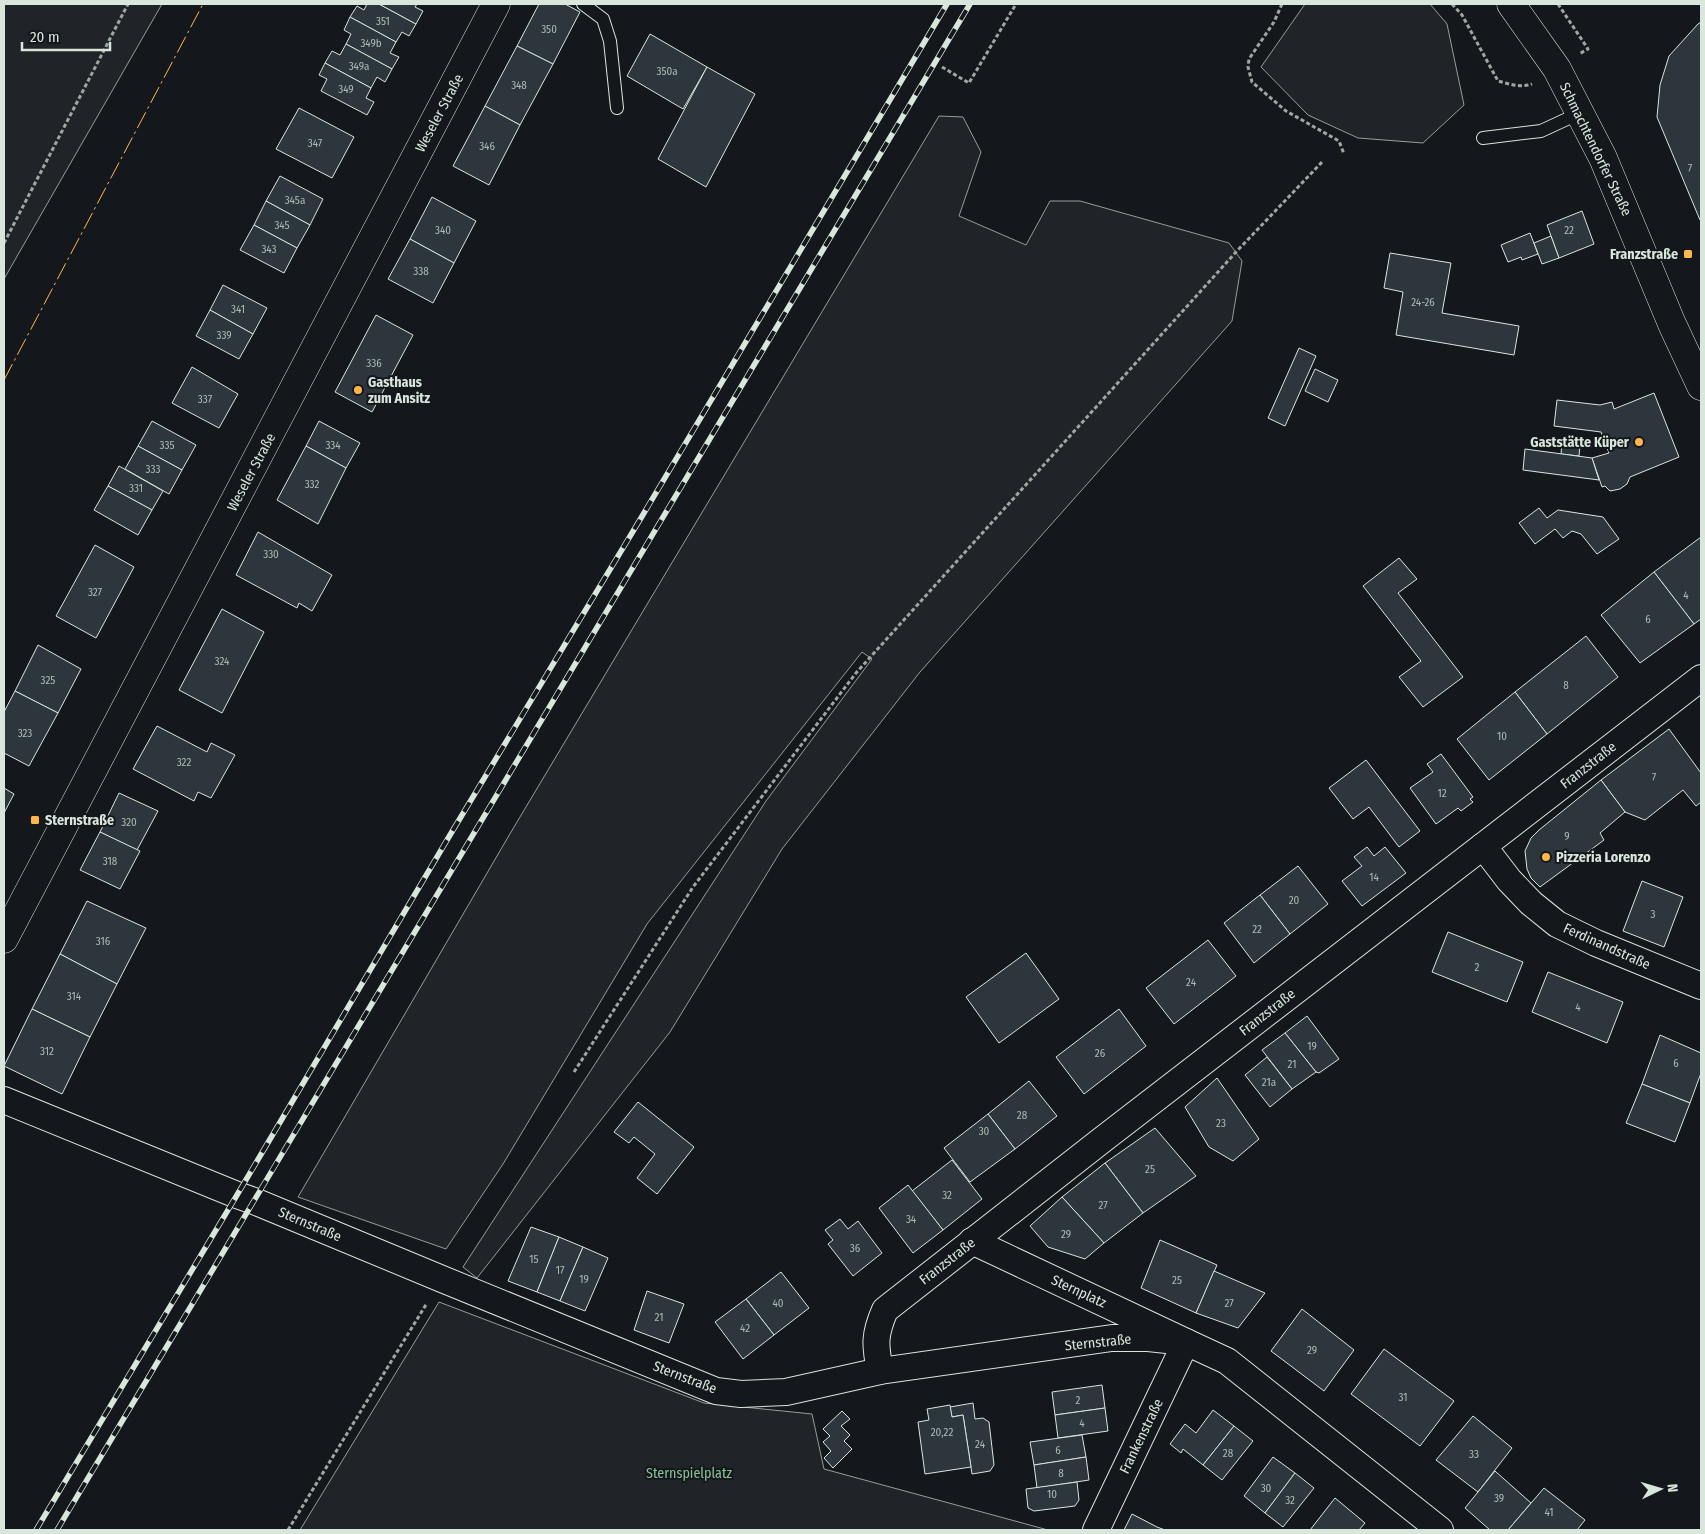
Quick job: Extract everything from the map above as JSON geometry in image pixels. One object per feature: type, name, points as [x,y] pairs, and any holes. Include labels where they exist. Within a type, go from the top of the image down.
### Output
[{"type":"main road","name":"Weseler Straße","points":[[4,939],[496,4]]},
{"type":"main road","name":"Schmachtendorfer Straße","points":[[1511,4],[1548,54],[1580,113],[1615,184],[1672,324],[1701,386]]},
{"type":"street","name":"Franzstraße","points":[[880,1371],[875,1343],[878,1326],[885,1310],[972,1240],[1701,678]]},
{"type":"street","name":"Ferdinandstraße","points":[[1483,846],[1509,880],[1531,903],[1557,924],[1596,943],[1701,986]]},
{"type":"street","name":"Sternstraße","points":[[4,1100],[716,1390],[741,1394],[786,1392],[880,1371],[1112,1338],[1148,1338],[1186,1342],[1227,1361],[1440,1530]]},
{"type":"street","name":"Sternplatz","points":[[972,1240],[1186,1342]]},
{"type":"street","name":"Frankenstraße","points":[[1096,1530],[1186,1342]]},
{"type":"lane","points":[[584,4],[603,19],[610,41],[617,108]]},
{"type":"lane","points":[[1483,138],[1540,131],[1580,113]]},
{"type":"path","points":[[4,243],[128,4]]},
{"type":"path","points":[[942,67],[969,83],[1016,4]]},
{"type":"path","points":[[1282,4],[1274,22],[1249,59],[1248,67],[1252,82],[1286,111],[1339,141],[1344,154]]},
{"type":"path","points":[[1452,4],[1462,15],[1498,81],[1529,86],[1557,69]]},
{"type":"path","points":[[574,1072],[693,887],[856,673],[1236,252],[1323,161]]},
{"type":"path","points":[[288,1530],[442,1279]]},
{"type":"green space","points":[[4,4],[162,4],[4,279]]},
{"type":"green space","points":[[1305,4],[1430,4],[1447,24],[1464,105],[1423,143],[1358,138],[1308,115],[1261,67]]},
{"type":"green space","points":[[939,116],[963,117],[981,152],[959,216],[1026,245],[1050,201],[1080,201],[1229,243],[1242,261],[1232,321],[920,672],[782,849],[670,1032],[477,1278],[463,1267],[766,801],[872,659],[862,652],[647,924],[503,1164],[446,1249],[298,1197],[511,832]]},
{"type":"green space","name":"Sternspielplatz","points":[[439,1302],[704,1403],[812,1414],[824,1469],[1048,1530],[300,1530]]},
{"type":"building","points":[[367,4],[379,4],[416,24],[409,36],[402,32],[396,42],[350,17],[357,6],[364,10]]},
{"type":"building","points":[[379,4],[417,4],[415,7],[423,11],[416,24]]},
{"type":"building","points":[[539,4],[565,4],[580,12],[553,64],[517,46]]},
{"type":"building","points":[[350,17],[396,42],[390,53],[399,57],[392,69],[346,44],[351,34],[344,30]]},
{"type":"building","points":[[1701,22],[1700,220],[1657,117],[1660,85],[1669,56]]},
{"type":"building","points":[[650,34],[707,67],[683,109],[627,76]]},
{"type":"building","points":[[346,44],[392,69],[385,82],[377,77],[371,88],[325,63],[332,51],[340,55]]},
{"type":"building","points":[[517,46],[553,64],[520,125],[485,106]]},
{"type":"building","points":[[325,63],[371,88],[366,98],[374,102],[367,115],[321,91],[327,79],[319,75]]},
{"type":"building","points":[[707,67],[755,94],[706,187],[658,159]]},
{"type":"building","points":[[485,106],[520,125],[489,185],[453,166]]},
{"type":"building","points":[[299,108],[354,137],[332,178],[276,149]]},
{"type":"building","points":[[280,176],[323,199],[310,225],[266,201]]},
{"type":"building","points":[[432,197],[476,221],[454,263],[410,239]]},
{"type":"building","points":[[266,201],[310,225],[297,248],[254,225]]},
{"type":"building","points":[[1582,211],[1594,244],[1559,258],[1547,225]]},
{"type":"building","points":[[254,225],[297,248],[284,273],[240,250]]},
{"type":"building","points":[[1530,233],[1538,254],[1522,260],[1521,257],[1508,262],[1501,245]]},
{"type":"building","points":[[1551,236],[1559,258],[1542,264],[1534,243]]},
{"type":"building","points":[[410,239],[454,263],[433,303],[388,279]]},
{"type":"building","points":[[1390,253],[1451,263],[1442,313],[1519,326],[1514,355],[1396,335],[1403,292],[1384,288]]},
{"type":"building","points":[[223,285],[267,308],[253,334],[210,310]]},
{"type":"building","points":[[210,310],[253,334],[239,359],[196,336]]},
{"type":"building","points":[[376,315],[413,335],[372,412],[335,392]]},
{"type":"building","points":[[1299,348],[1316,356],[1285,426],[1268,418]]},
{"type":"building","points":[[192,367],[238,394],[219,428],[172,403]]},
{"type":"building","points":[[1315,369],[1338,380],[1328,402],[1305,391]]},
{"type":"building","name":"Gaststätte Küper","points":[[1654,393],[1679,457],[1630,477],[1627,484],[1620,489],[1610,491],[1605,486],[1602,487],[1592,458],[1609,453],[1601,432],[1554,426],[1557,400],[1600,405],[1612,402],[1614,409]]},
{"type":"building","points":[[152,421],[196,445],[182,470],[138,446]]},
{"type":"building","points":[[319,421],[360,443],[346,468],[306,446]]},
{"type":"building","points":[[1562,442],[1580,445],[1579,456],[1561,454]]},
{"type":"building","points":[[138,446],[182,470],[169,494],[125,469]]},
{"type":"building","points":[[306,446],[346,468],[318,524],[277,500]]},
{"type":"building","points":[[1525,449],[1592,458],[1599,480],[1523,470]]},
{"type":"building","points":[[119,466],[163,491],[152,510],[108,486]]},
{"type":"building","points":[[108,486],[152,510],[138,535],[94,510]]},
{"type":"building","points":[[1539,508],[1547,518],[1558,510],[1603,517],[1619,539],[1597,554],[1581,534],[1572,531],[1563,538],[1555,529],[1535,544],[1519,523]]},
{"type":"building","points":[[258,532],[332,575],[312,611],[299,603],[297,608],[236,575]]},
{"type":"building","points":[[1701,537],[1701,619],[1694,624],[1654,572]]},
{"type":"building","points":[[95,545],[134,567],[96,638],[56,616]]},
{"type":"building","points":[[1399,558],[1417,579],[1398,593],[1463,677],[1423,707],[1399,677],[1421,661],[1363,586]]},
{"type":"building","points":[[1654,572],[1694,624],[1640,663],[1601,615]]},
{"type":"building","points":[[222,609],[264,632],[222,713],[179,690]]},
{"type":"building","points":[[1586,636],[1618,677],[1547,734],[1515,692]]},
{"type":"building","points":[[38,645],[81,669],[58,713],[15,691]]},
{"type":"building","points":[[15,691],[58,713],[29,766],[4,753],[4,712]]},
{"type":"building","points":[[1515,692],[1547,734],[1489,780],[1457,739]]},
{"type":"building","points":[[157,726],[207,752],[211,743],[235,755],[211,798],[198,792],[194,801],[133,769]]},
{"type":"building","points":[[1669,729],[1701,773],[1701,802],[1696,806],[1683,790],[1645,820],[1625,812],[1601,780]]},
{"type":"building","points":[[1441,754],[1473,797],[1470,799],[1473,802],[1461,811],[1458,808],[1436,824],[1410,788],[1433,772],[1427,764]]},
{"type":"building","points":[[1366,760],[1420,831],[1399,847],[1369,807],[1353,819],[1329,788]]},
{"type":"building","points":[[1601,780],[1625,812],[1600,833],[1604,840],[1540,887],[1531,878],[1527,869],[1525,851],[1531,838]]},
{"type":"building","points":[[4,788],[14,794],[4,813]]},
{"type":"building","points":[[119,793],[158,811],[137,850],[100,832]]},
{"type":"building","points":[[100,832],[140,851],[120,889],[80,870]]},
{"type":"building","points":[[1367,847],[1374,856],[1385,847],[1406,873],[1362,906],[1342,881],[1362,866],[1354,857]]},
{"type":"building","points":[[1298,866],[1328,904],[1290,934],[1260,895]]},
{"type":"building","points":[[1642,881],[1683,897],[1664,947],[1623,931]]},
{"type":"building","points":[[1260,895],[1290,934],[1254,963],[1224,923]]},
{"type":"building","points":[[87,901],[146,928],[117,984],[60,954]]},
{"type":"building","points":[[1448,932],[1523,962],[1507,1002],[1432,972]]},
{"type":"building","points":[[1208,940],[1236,976],[1174,1024],[1146,988]]},
{"type":"building","points":[[1026,953],[1059,999],[999,1043],[966,997]]},
{"type":"building","points":[[60,954],[117,984],[90,1037],[32,1009]]},
{"type":"building","points":[[1548,972],[1623,1002],[1607,1043],[1532,1012]]},
{"type":"building","points":[[32,1009],[90,1037],[62,1094],[4,1066]]},
{"type":"building","points":[[1119,1009],[1146,1046],[1084,1094],[1056,1057]]},
{"type":"building","points":[[1307,1016],[1339,1059],[1319,1073],[1316,1072],[1285,1033]]},
{"type":"building","points":[[1285,1033],[1316,1072],[1292,1089],[1262,1050]]},
{"type":"building","points":[[1660,1035],[1701,1053],[1701,1073],[1690,1103],[1642,1084]]},
{"type":"building","points":[[1267,1057],[1292,1089],[1270,1107],[1245,1075]]},
{"type":"building","points":[[1217,1078],[1259,1139],[1233,1161],[1209,1147],[1185,1107]]},
{"type":"building","points":[[1029,1081],[1057,1116],[1015,1149],[988,1114]]},
{"type":"building","points":[[1642,1084],[1690,1103],[1675,1142],[1626,1123]]},
{"type":"building","points":[[638,1102],[694,1147],[657,1194],[637,1178],[655,1154],[634,1137],[629,1143],[614,1132]]},
{"type":"building","points":[[988,1114],[1015,1149],[970,1182],[944,1148]]},
{"type":"building","points":[[1155,1128],[1196,1176],[1143,1213],[1105,1163]]},
{"type":"building","points":[[952,1160],[982,1199],[943,1230],[912,1191]]},
{"type":"building","points":[[1105,1163],[1143,1213],[1104,1243],[1062,1197]]},
{"type":"building","points":[[908,1185],[943,1230],[913,1253],[879,1208]]},
{"type":"building","points":[[1062,1197],[1104,1243],[1085,1259],[1048,1247],[1030,1226]]},
{"type":"building","points":[[840,1219],[848,1229],[858,1221],[882,1253],[853,1276],[828,1244],[833,1240],[825,1230]]},
{"type":"building","points":[[531,1227],[559,1237],[537,1292],[508,1281]]},
{"type":"building","points":[[559,1237],[583,1247],[560,1301],[537,1292]]},
{"type":"building","points":[[1160,1240],[1217,1265],[1196,1313],[1141,1288]]},
{"type":"building","points":[[583,1247],[608,1258],[585,1311],[560,1301]]},
{"type":"building","points":[[1214,1271],[1265,1293],[1238,1328],[1196,1313]]},
{"type":"building","points":[[781,1272],[809,1308],[774,1335],[746,1299]]},
{"type":"building","points":[[647,1291],[684,1304],[669,1343],[634,1330]]},
{"type":"building","points":[[746,1299],[774,1335],[743,1359],[715,1322]]},
{"type":"building","points":[[1302,1309],[1354,1350],[1324,1391],[1271,1351]]},
{"type":"building","points":[[1384,1349],[1454,1401],[1420,1446],[1351,1394]]},
{"type":"building","points":[[1102,1385],[1105,1408],[1055,1415],[1052,1392]]},
{"type":"building","points":[[973,1403],[975,1419],[983,1418],[989,1422],[994,1465],[990,1471],[972,1474],[963,1415],[952,1417],[950,1407]]},
{"type":"building","points":[[950,1405],[952,1417],[963,1415],[971,1467],[925,1474],[918,1422],[929,1420],[927,1409]]},
{"type":"building","points":[[1105,1408],[1108,1431],[1058,1438],[1055,1415]]},
{"type":"building","points":[[1213,1410],[1234,1426],[1203,1465],[1183,1449],[1181,1453],[1170,1444],[1185,1424],[1196,1433]]},
{"type":"building","points":[[842,1411],[850,1419],[841,1426],[850,1435],[844,1441],[852,1449],[833,1468],[824,1458],[831,1451],[823,1442],[830,1436],[823,1429]]},
{"type":"building","points":[[1473,1416],[1512,1448],[1478,1492],[1436,1460]]},
{"type":"building","points":[[1234,1426],[1253,1441],[1222,1480],[1203,1465]]},
{"type":"building","points":[[1082,1435],[1086,1457],[1034,1465],[1030,1442]]},
{"type":"building","points":[[1086,1457],[1089,1480],[1037,1488],[1034,1465]]},
{"type":"building","points":[[1273,1457],[1295,1473],[1265,1513],[1244,1496]]},
{"type":"building","points":[[1495,1471],[1531,1503],[1508,1530],[1490,1530],[1465,1508]]},
{"type":"building","points":[[1295,1473],[1314,1488],[1283,1527],[1265,1513]]},
{"type":"building","points":[[1077,1482],[1079,1500],[1075,1506],[1034,1511],[1028,1508],[1026,1489]]},
{"type":"building","points":[[1544,1488],[1585,1520],[1577,1530],[1508,1530]]},
{"type":"building","points":[[1335,1498],[1365,1523],[1359,1530],[1310,1530]]},
{"type":"building","points":[[1132,1514],[1157,1527],[1165,1530],[1124,1530]]},
{"type":"railway","points":[[36,1530],[947,4]]},
{"type":"railway","points":[[57,1530],[970,4]]},
{"type":"power","points":[[4,380],[203,4]]},
{"type":"place","name":"Franzstraße","points":[[1688,254]]},
{"type":"place","name":"Gasthaus zum Ansitz","points":[[358,390]]},
{"type":"place","name":"Gaststätte Küper","points":[[1639,442]]},
{"type":"place","name":"Sternstraße","points":[[35,820]]},
{"type":"place","name":"Pizzeria Lorenzo","points":[[1546,857]]}]
